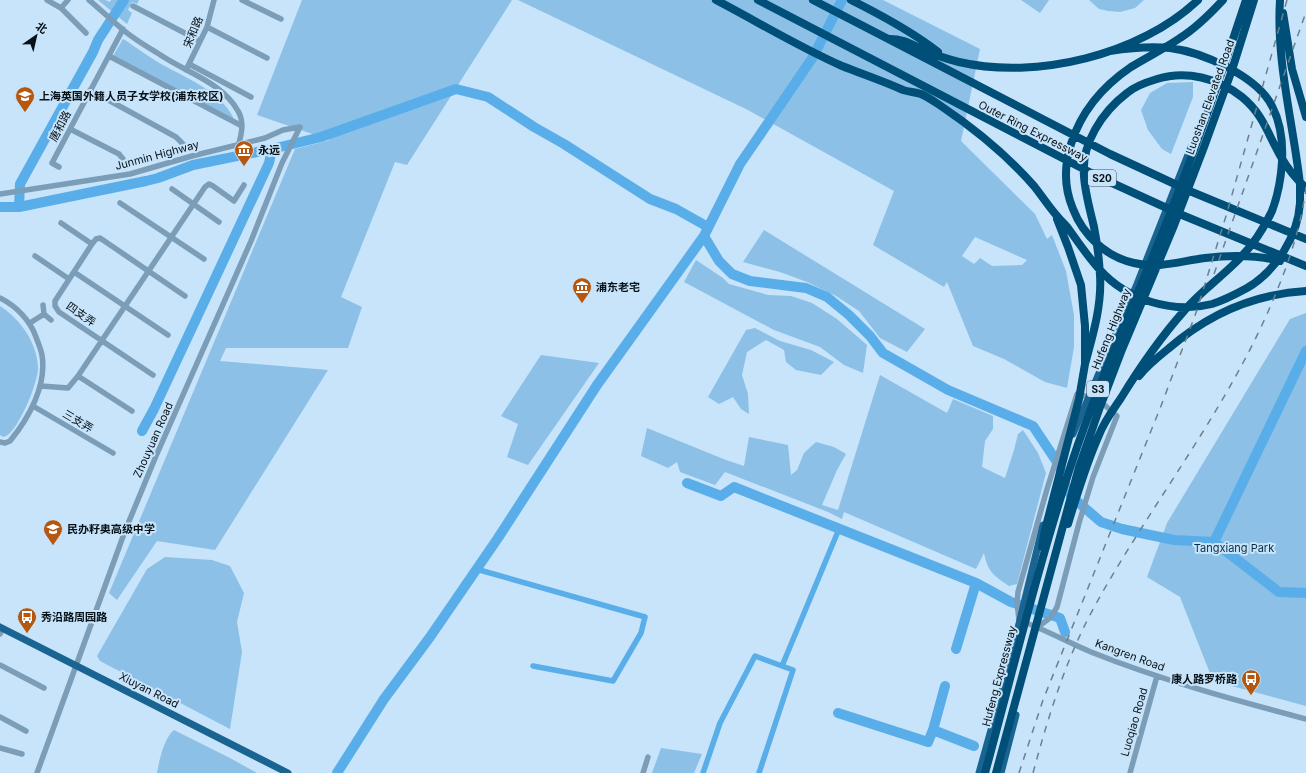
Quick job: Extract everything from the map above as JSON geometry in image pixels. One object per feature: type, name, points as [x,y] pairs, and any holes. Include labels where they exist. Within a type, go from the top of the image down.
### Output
[{"type":"highway","points":[[716,0],[830,60],[905,91],[922,94]]},
{"type":"highway","name":"Outer Ring Expressway","points":[[758,0],[1058,157],[1120,187],[1210,227],[1306,266]]},
{"type":"highway","points":[[851,0],[929,45],[943,57]]},
{"type":"highway","points":[[1110,51],[1154,32],[1181,14],[1198,0]]},
{"type":"highway","points":[[1223,0],[1207,17],[1181,37],[1132,67],[1114,80],[1091,104],[1080,121],[1073,138],[1068,157],[1066,175],[1068,194],[1075,214],[1084,230],[1097,244],[1124,261],[1145,265],[1163,265],[1204,258],[1236,256],[1265,258],[1290,264],[1298,262]]},
{"type":"highway","name":"Luoshan Elevated Road","points":[[1179,199],[1246,0]]},
{"type":"highway","name":"Luoshan Elevated Road","points":[[1179,199],[1232,70],[1254,0]]},
{"type":"highway","points":[[912,80],[922,94],[960,120],[1002,154],[1033,186],[1056,216],[1066,225],[1106,277],[1124,290],[1143,299],[1163,305],[1187,307],[1212,304],[1236,294],[1250,286],[1264,275],[1284,250],[1292,235],[1297,219],[1300,203],[1298,171],[1282,64],[1279,23],[1281,0]]},
{"type":"highway","points":[[1281,0],[1292,69],[1306,117]]},
{"type":"highway","name":"Outer Ring Expressway","points":[[815,1],[1117,158],[1215,202],[1306,239]]},
{"type":"highway","points":[[888,39],[900,39],[943,57],[959,62],[988,67],[1024,68],[1058,64],[1110,51],[1144,47],[1169,48],[1186,51],[1218,62],[1241,75],[1258,88],[1272,105],[1280,126],[1283,149],[1282,171],[1278,192],[1272,210],[1263,228],[1251,246],[1236,262],[1197,296],[1172,324],[1150,352],[1100,433],[1085,470],[1066,531],[1045,588]]},
{"type":"highway","points":[[1034,585],[1045,530],[1079,400],[1085,364],[1099,304],[1100,276],[1098,248],[1086,194],[1084,174],[1086,156],[1091,138],[1100,122],[1112,107],[1128,92],[1148,82],[1166,77],[1185,75],[1207,79],[1226,87],[1242,97],[1254,108],[1265,124],[1281,158],[1306,188]]},
{"type":"highway","name":"Hufeng Highway","points":[[1034,585],[1071,465],[1092,404],[1179,199]]},
{"type":"highway","name":"Hufeng Highway","points":[[1045,588],[1079,467],[1100,407],[1179,199]]},
{"type":"highway","points":[[1056,216],[1081,286],[1085,326],[1085,364]]},
{"type":"highway","points":[[1119,402],[1147,368],[1184,335],[1212,318],[1236,306],[1259,298],[1276,294],[1306,291]]},
{"type":"highway","name":"Hufeng Expressway","points":[[982,772],[1034,585]]},
{"type":"highway","name":"Hufeng Expressway","points":[[996,773],[1045,588]]},
{"type":"main road","points":[[982,772],[991,731],[1008,669],[1049,490],[1137,284],[1190,151],[1221,66],[1242,0]]},
{"type":"main road","points":[[1001,773],[1036,627],[1036,617],[1063,514],[1124,354],[1206,149],[1236,68],[1258,0]]},
{"type":"main road","name":"Xiuyan Road","points":[[1,630],[75,665],[288,773]]},
{"type":"street","points":[[47,0],[61,8],[86,33]]},
{"type":"street","points":[[61,8],[68,0]]},
{"type":"street","points":[[89,0],[121,27],[160,55],[211,84],[222,92],[238,110],[242,118],[242,132],[239,143]]},
{"type":"street","name":"宋和路","points":[[186,70],[207,27],[213,0]]},
{"type":"street","points":[[242,0],[281,19]]},
{"type":"street","points":[[133,6],[200,41]]},
{"type":"street","name":"唐和路","points":[[59,166],[52,163],[109,56],[121,27]]},
{"type":"street","points":[[207,27],[267,58]]},
{"type":"street","points":[[109,56],[242,126]]},
{"type":"street","points":[[190,64],[251,97]]},
{"type":"street","points":[[90,90],[176,136],[184,145]]},
{"type":"street","name":"Junmin Highway","points":[[0,194],[130,174],[239,143],[266,138],[283,130],[297,127]]},
{"type":"street","name":"Zhouyuan Road","points":[[37,773],[75,665],[128,524],[156,456],[250,241],[297,127]]},
{"type":"street","points":[[70,129],[119,154],[123,159]]},
{"type":"street","name":"四支弄","points":[[41,386],[68,388],[78,376],[205,187],[209,184],[234,201],[244,185]]},
{"type":"street","points":[[172,189],[219,222]]},
{"type":"street","points":[[120,203],[204,260]]},
{"type":"street","points":[[61,223],[92,244],[96,239],[100,238],[185,296]]},
{"type":"street","name":"四支弄","points":[[92,244],[55,301],[56,309],[152,375]]},
{"type":"street","points":[[35,256],[69,280]]},
{"type":"street","points":[[74,272],[168,335]]},
{"type":"street","points":[[0,298],[7,301],[30,323],[42,353],[43,369],[41,386],[33,406],[10,441],[5,443],[0,442]]},
{"type":"street","points":[[42,305],[44,314],[51,320]]},
{"type":"street","points":[[30,323],[44,314]]},
{"type":"street","points":[[78,376],[132,411]]},
{"type":"street","points":[[1036,627],[1051,617],[1057,607],[1079,523],[1093,477],[1117,416],[1100,400],[1077,394],[1049,490]]},
{"type":"street","name":"三支弄","points":[[33,406],[113,453]]},
{"type":"street","name":"Kangren Road","points":[[1019,620],[1091,652],[1157,676],[1251,705],[1306,719]]},
{"type":"street","points":[[0,665],[44,688]]},
{"type":"street","name":"Luoqiao Road","points":[[1130,773],[1157,676]]},
{"type":"street","points":[[0,717],[26,731]]},
{"type":"street","points":[[0,748],[22,754]]},
{"type":"street","points":[[643,773],[648,757]]},
{"type":"green space","points":[[98,0],[110,2],[111,0],[139,0],[137,4],[132,2],[128,10],[132,13],[127,24]]},
{"type":"green space","points":[[302,0],[512,0],[407,165],[395,162],[341,297],[362,307],[348,348],[226,348],[220,361],[328,370],[215,550],[157,541],[117,600],[109,593],[295,149],[330,140],[257,115]]},
{"type":"green space","points":[[518,0],[883,0],[980,49],[961,141],[1035,214],[1047,239],[1052,235],[1066,271],[1074,315],[1074,347],[1067,388],[1045,382],[1004,359],[973,346],[947,282],[944,287],[873,245],[894,191],[748,110]],"holes":[[[975,237],[1027,260],[1022,265],[992,266],[980,258],[974,264],[962,256]]]},
{"type":"green space","points":[[1021,0],[1049,0],[1040,13]]},
{"type":"green space","points":[[1089,0],[1144,0],[1135,8],[1120,12],[1099,9]]},
{"type":"green space","points":[[123,39],[156,61],[210,92],[228,109],[234,119],[113,56]]},
{"type":"green space","points":[[1193,82],[1193,97],[1171,154],[1162,149],[1148,130],[1141,110],[1150,93],[1167,83]]},
{"type":"green space","points":[[764,230],[925,329],[907,352],[880,338],[859,311],[836,296],[807,282],[780,272],[743,262]]},
{"type":"green space","points":[[696,260],[723,278],[729,284],[768,295],[791,296],[812,303],[837,319],[867,345],[863,373],[844,365],[820,347],[774,330],[684,282]]},
{"type":"green space","points":[[0,306],[21,324],[31,340],[37,358],[38,367],[35,383],[22,416],[11,432],[4,437],[0,435]]},
{"type":"green space","name":"Tangxiang Park","points":[[1306,313],[1306,706],[1213,681],[1180,597],[1147,577],[1167,523],[1290,319]]},
{"type":"green space","points":[[755,328],[780,341],[811,350],[834,362],[821,375],[796,370],[786,362],[784,350],[766,340],[747,352],[742,375],[748,394],[749,414],[741,409],[733,397],[719,404],[708,397],[746,330]]},
{"type":"green space","points":[[541,355],[599,363],[528,465],[507,457],[518,424],[501,416]]},
{"type":"green space","points":[[880,375],[947,413],[953,399],[993,416],[993,429],[985,441],[982,467],[1005,478],[1018,434],[1023,430],[1038,453],[1046,473],[1017,584],[1009,586],[995,576],[987,565],[984,553],[976,569],[844,512],[842,519],[828,512],[725,472],[715,485],[680,472],[677,462],[668,468],[641,456],[647,428],[744,466],[749,437],[788,445],[791,475],[797,470],[804,453],[816,442],[834,447],[846,454],[837,470],[822,505],[838,510]]},
{"type":"green space","points":[[165,557],[212,560],[230,566],[244,593],[237,622],[242,652],[230,729],[100,661],[97,656],[147,569]]},
{"type":"green space","points":[[174,730],[257,773],[157,773],[167,738]]},
{"type":"green space","points":[[661,748],[702,754],[694,773],[652,773]]},
{"type":"waterway","points":[[19,207],[20,184],[93,52],[98,40],[124,0]]},
{"type":"waterway","points":[[337,773],[384,699],[430,637],[498,538],[597,385],[704,236],[740,164],[813,57],[842,0]]},
{"type":"waterway","points":[[0,207],[19,207],[146,181],[193,165],[272,149],[321,137],[456,89],[488,97],[650,199],[676,209],[708,227]]},
{"type":"waterway","points":[[142,431],[154,409],[269,163],[272,149]]},
{"type":"waterway","points":[[704,236],[719,261],[732,274],[750,281],[806,288],[827,297],[849,315],[870,336],[883,353],[948,390],[1033,426],[1059,465],[1066,487],[1072,497],[1101,522],[1122,529],[1174,540],[1214,542],[1279,592],[1306,593]]},
{"type":"waterway","points":[[1214,542],[1306,351]]},
{"type":"waterway","points":[[687,483],[721,496],[734,487],[976,583],[1011,602],[1060,618],[1065,632]]},
{"type":"waterway","points":[[703,773],[720,723],[755,656],[782,666],[839,529]]},
{"type":"waterway","points":[[476,569],[645,617],[641,633],[613,681],[533,666]]},
{"type":"waterway","points":[[956,649],[976,583]]},
{"type":"waterway","points":[[759,773],[793,670],[782,666]]},
{"type":"waterway","points":[[933,730],[945,686]]},
{"type":"waterway","points":[[838,713],[928,742],[933,730],[974,746]]},
{"type":"railway","points":[[1019,773],[1043,700],[1161,406],[1197,310],[1226,216],[1287,0]]},
{"type":"railway","points":[[1214,274],[1306,12]]},
{"type":"railway","points":[[1033,773],[1060,685],[1086,622],[1119,563],[1215,412],[1258,334],[1291,254],[1302,214],[1306,186]]},
{"type":"place","name":"上海英国外籍人员子女学校(浦东校区)","points":[[25,113]]},
{"type":"place","name":"永远","points":[[244,167]]},
{"type":"place","name":"浦东老宅","points":[[582,304]]},
{"type":"place","name":"民办籽奥高级中学","points":[[53,546]]},
{"type":"place","name":"秀沿路周园路","points":[[27,634]]},
{"type":"place","name":"康人路罗桥路","points":[[1251,696]]}]
